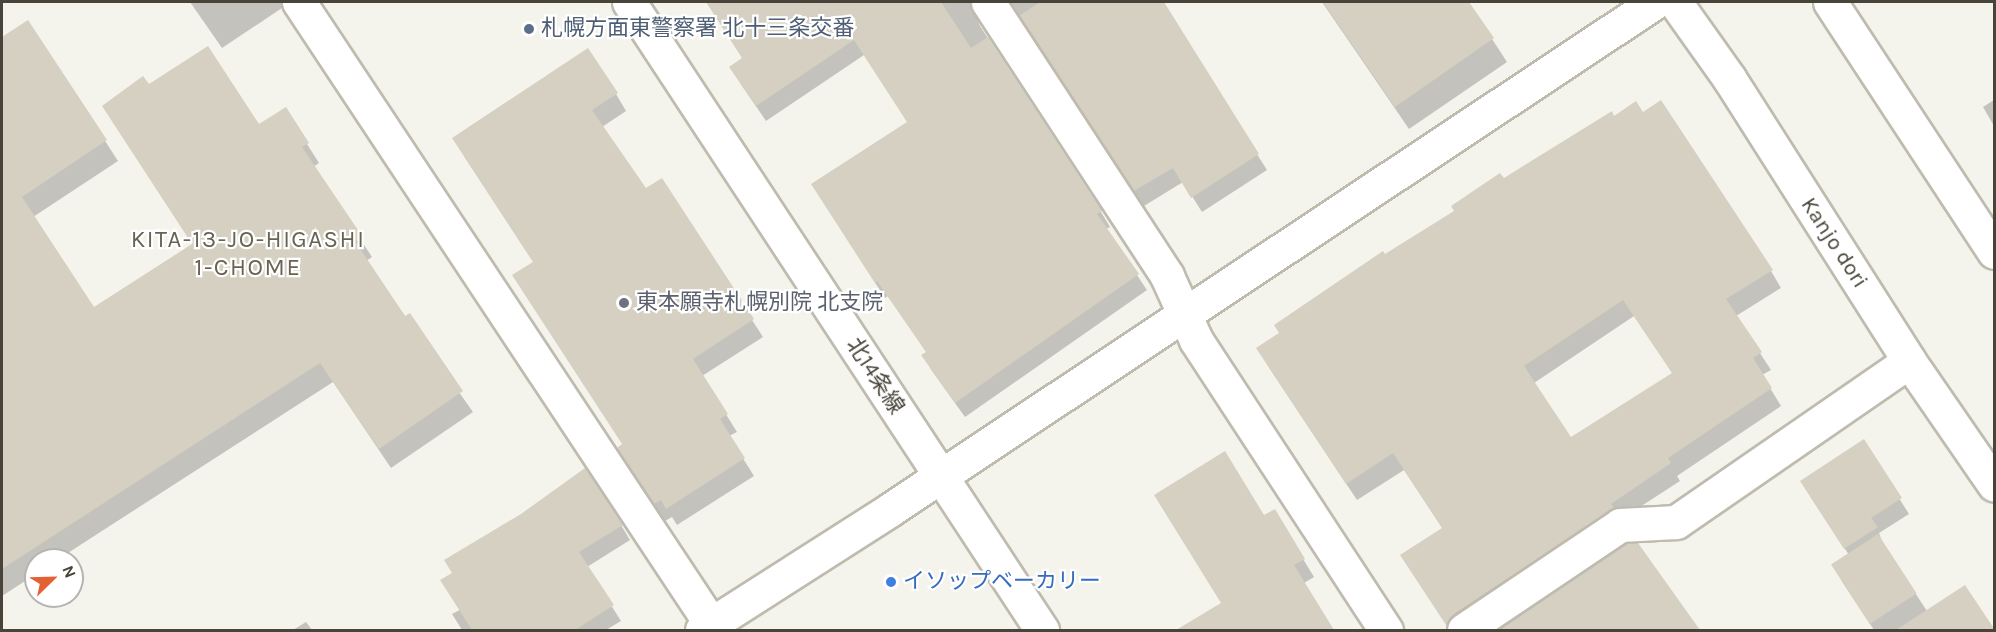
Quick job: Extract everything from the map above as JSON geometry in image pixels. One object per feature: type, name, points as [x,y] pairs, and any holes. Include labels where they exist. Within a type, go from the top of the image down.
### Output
[{"type":"street","points":[[298,2],[706,627],[940,477],[1182,314],[1655,2]]},
{"type":"street","name":"北14条線","points":[[629,2],[1042,630]]},
{"type":"street","points":[[988,2],[1167,276],[1182,314],[1386,630]]},
{"type":"street","name":"Kanjo dori","points":[[1675,2],[1729,78],[1909,361],[1995,484]]},
{"type":"street","points":[[1830,2],[1995,252]]},
{"type":"street","points":[[1464,630],[1620,525],[1676,522],[1909,361]]},
{"type":"building","points":[[706,2],[941,2],[971,48],[988,37],[1102,211],[1097,214],[1139,274],[955,403],[921,355],[926,352],[877,281],[875,283],[811,184],[907,122],[854,40],[756,106],[729,67],[742,58]]},
{"type":"building","points":[[1040,2],[1164,2],[1259,154],[1191,198],[1173,168],[1134,191],[1019,16]]},
{"type":"building","points":[[1323,2],[1469,2],[1494,38],[1395,107]]},
{"type":"building","points":[[28,20],[107,140],[22,197],[94,307],[192,244],[102,106],[143,76],[149,84],[208,46],[259,124],[286,107],[309,143],[302,147],[362,236],[355,241],[405,316],[410,313],[463,391],[379,449],[320,363],[34,548],[24,548],[24,555],[2,569],[2,37]]},
{"type":"building","points":[[588,48],[618,93],[592,110],[646,188],[662,178],[754,319],[693,359],[728,414],[720,419],[745,458],[666,509],[661,500],[654,504],[617,448],[622,444],[512,275],[533,262],[452,138]]},
{"type":"building","points":[[1661,100],[1773,270],[1726,299],[1762,352],[1753,358],[1772,388],[1668,458],[1671,463],[1611,504],[1614,508],[1454,614],[1446,625],[1400,555],[1442,528],[1393,453],[1346,484],[1256,348],[1279,333],[1274,325],[1383,251],[1385,254],[1454,211],[1451,206],[1500,173],[1504,178],[1612,111],[1614,116],[1636,101],[1643,112]],"holes":[[[1623,300],[1672,373],[1571,437],[1524,366]]]},
{"type":"building","points":[[1864,439],[1902,498],[1871,518],[1878,527],[1844,549],[1800,481]]},
{"type":"building","points":[[1225,451],[1264,515],[1275,509],[1305,559],[1294,565],[1334,630],[1176,630],[1221,603],[1154,495]]},
{"type":"building","points":[[585,468],[623,525],[579,552],[614,605],[575,630],[472,630],[440,580],[452,573],[444,560],[521,514]]},
{"type":"building","points":[[1878,534],[1917,594],[1870,624],[1831,564]]},
{"type":"building","points":[[1626,543],[1638,543],[1700,630],[1497,630]]},
{"type":"building","points":[[1965,585],[1995,630],[1896,630]]},
{"type":"place","name":"札幌方面東警察署 北十三条交番","points":[[529,29]]},
{"type":"place","name":"東本願寺札幌別院 北支院","points":[[624,303]]},
{"type":"place","name":"イソップベーカリー","points":[[891,582]]},
{"type":"district","name":"KITA-13-JO-HIGASHI 1-CHOME","points":[[248,254]]}]
